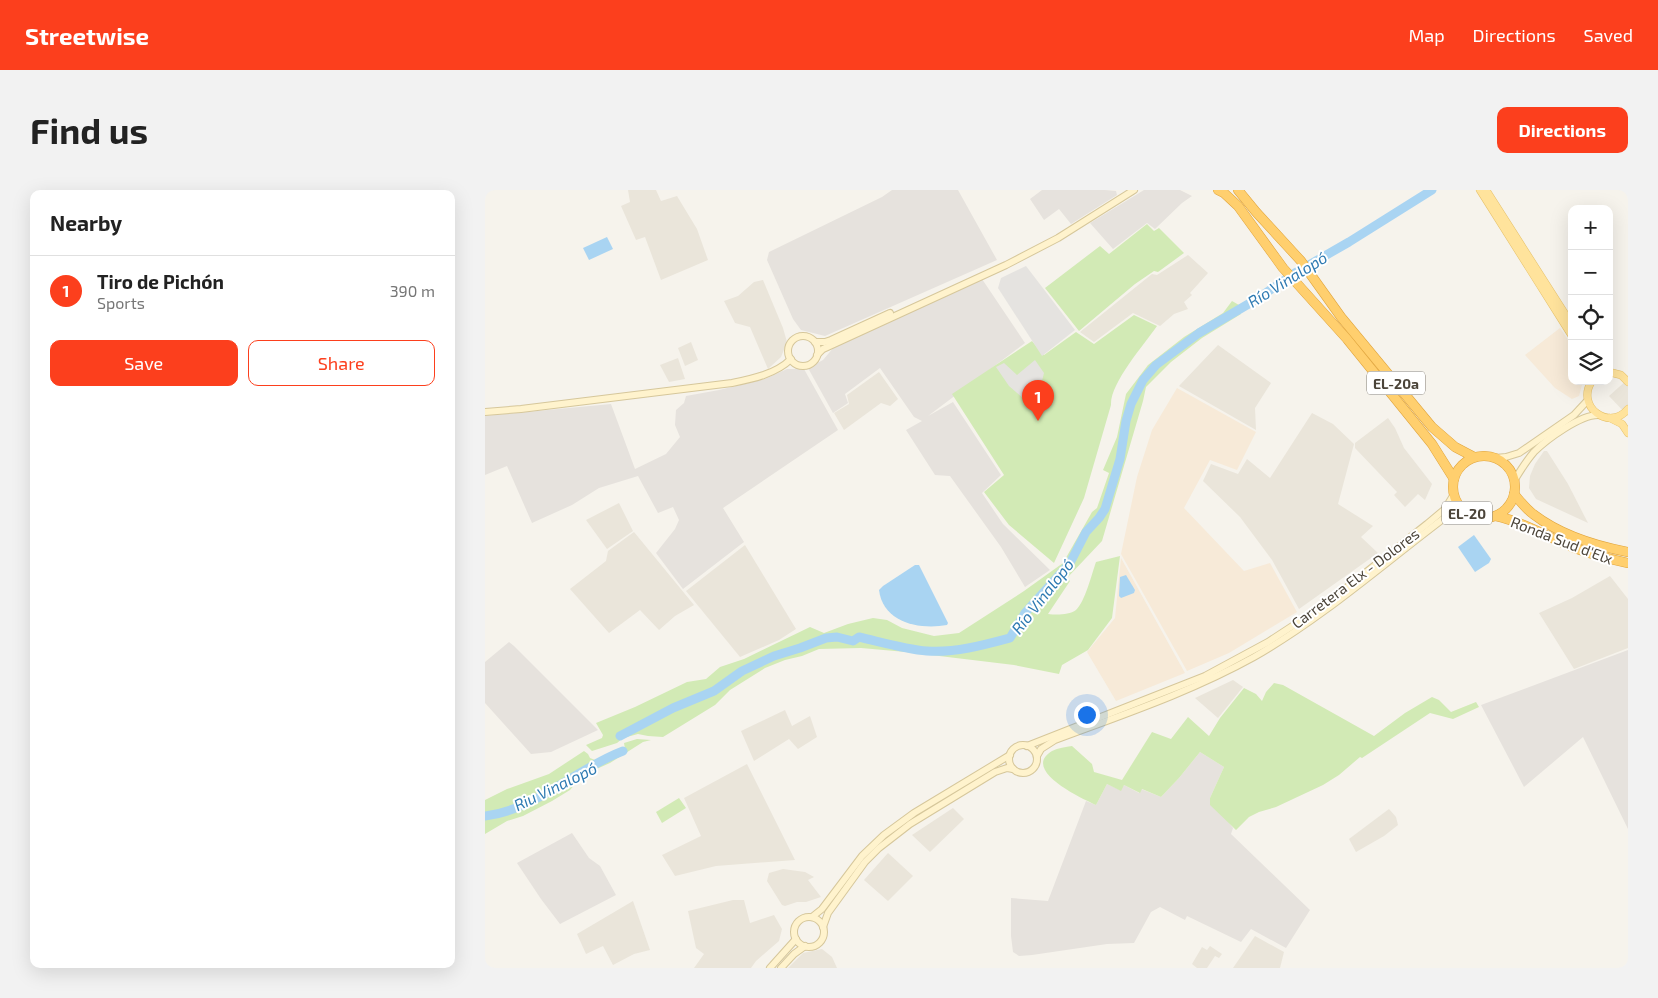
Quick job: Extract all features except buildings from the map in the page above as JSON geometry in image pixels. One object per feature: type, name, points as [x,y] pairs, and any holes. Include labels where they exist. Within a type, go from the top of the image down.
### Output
[{"type":"highway","name":"EL-20a","points":[[1218,190],[1238,206],[1283,268],[1336,325],[1432,444],[1454,479]]},
{"type":"highway","name":"EL-20a","points":[[1239,192],[1301,261],[1327,298],[1432,427],[1455,447],[1474,458]]},
{"type":"highway","points":[[1454,479],[1458,470],[1465,462],[1474,458],[1488,456],[1501,461],[1509,470],[1514,481],[1514,494]]},
{"type":"highway","name":"EL-20","points":[[1454,479],[1456,501],[1465,512],[1480,518],[1496,516],[1510,503],[1514,494]]},
{"type":"highway","name":"Ronda Sud d'Elx","points":[[1514,494],[1532,513],[1549,525],[1579,538],[1628,552]]},
{"type":"highway","name":"Ronda Sud d'Elx","points":[[1496,516],[1522,524],[1573,547],[1605,558],[1628,563]]},
{"type":"main road","points":[[1033,250],[1006,265],[823,349],[812,362],[804,366],[797,364],[791,359],[788,348],[793,339],[797,337],[806,336],[815,342],[831,340],[1058,238],[1133,190]]},
{"type":"main road","points":[[1480,190],[1568,330]]},
{"type":"main road","points":[[1486,190],[1568,319]]},
{"type":"main road","points":[[815,342],[817,355]]},
{"type":"main road","points":[[485,412],[731,384],[764,375],[784,366],[791,359]]},
{"type":"main road","points":[[1613,372],[1628,374]]},
{"type":"main road","points":[[1613,373],[1621,375],[1628,382]]},
{"type":"main road","points":[[1495,458],[1519,453],[1574,415],[1587,401],[1589,385]]},
{"type":"main road","points":[[1587,401],[1598,415]]},
{"type":"main road","points":[[1609,418],[1621,415],[1628,409]]},
{"type":"main road","points":[[1514,481],[1535,451],[1577,421],[1591,415],[1617,420],[1628,433]]},
{"type":"main road","name":"Carretera Elx - Dolores","points":[[1027,746],[1205,676],[1268,642],[1325,604],[1427,524],[1445,509],[1454,494]]},
{"type":"main road","name":"Carretera Elx - Dolores","points":[[1037,756],[1041,749],[1055,740],[1203,683],[1254,657],[1320,616],[1443,519],[1454,513],[1465,512]]},
{"type":"main road","points":[[781,968],[794,954],[805,946],[813,946],[820,941],[828,913],[865,862],[879,848],[910,824],[995,772],[1007,768],[1024,773],[1031,771],[1036,764],[1037,756],[1032,748],[1018,746],[1011,751],[1010,763],[1013,769]]},
{"type":"main road","points":[[805,946],[796,939],[794,931],[797,923],[803,918],[812,917],[822,909],[862,856],[884,835],[914,813],[1010,755]]},
{"type":"main road","points":[[812,917],[818,920],[823,928]]},
{"type":"main road","points":[[770,968],[796,939]]},
{"type":"shaded area","points":[[628,190],[656,190],[661,201],[677,196],[697,229],[708,260],[661,280],[645,237],[636,240],[621,206],[630,202]]},
{"type":"shaded area","points":[[892,190],[958,190],[997,260],[825,336],[801,330],[793,319],[767,260],[769,252],[882,197]]},
{"type":"shaded area","points":[[1042,190],[1105,190],[1116,191],[1117,195],[1071,224],[1059,209],[1044,220],[1030,199]]},
{"type":"shaded area","points":[[1144,190],[1180,190],[1192,196],[1155,229],[1147,223],[1113,249],[1090,223]]},
{"type":"shaded area","points":[[1188,255],[1208,273],[1190,293],[1192,295],[1184,302],[1188,309],[1174,314],[1160,326],[1133,313],[1094,342],[1080,332],[1152,274],[1157,275]]},
{"type":"shaded area","points":[[1026,266],[1075,330],[1042,356],[998,288],[1001,278]]},
{"type":"shaded area","points":[[982,279],[1025,343],[928,416],[953,402],[1001,475],[982,493],[1003,524],[1050,570],[1025,587],[1001,547],[950,476],[935,475],[906,430],[922,421],[914,417],[880,368],[845,394],[848,403],[833,413],[808,368],[823,360],[834,347]]},
{"type":"shaded area","points":[[763,280],[787,342],[781,357],[768,369],[750,327],[735,323],[724,301],[738,296],[754,282]]},
{"type":"shaded area","points":[[1560,328],[1568,340],[1568,385],[1582,385],[1579,396],[1572,399],[1555,388],[1525,355]]},
{"type":"shaded area","points":[[691,342],[698,360],[685,366],[678,348]]},
{"type":"shaded area","points":[[1218,345],[1271,383],[1255,408],[1256,430],[1179,386]]},
{"type":"shaded area","points":[[678,358],[685,379],[669,382],[660,365]]},
{"type":"shaded area","points":[[1035,360],[1044,373],[1041,385],[1024,399],[1009,386],[996,367],[1004,363],[1017,375]]},
{"type":"shaded area","points":[[787,369],[804,369],[838,430],[723,508],[744,542],[683,589],[656,553],[675,529],[679,520],[673,507],[658,513],[638,476],[599,488],[572,505],[532,523],[507,466],[485,475],[485,416],[611,404],[635,469],[666,454],[680,437],[675,425],[676,410],[684,403],[686,396],[765,379]]},
{"type":"shaded area","points":[[879,372],[898,399],[890,406],[881,403],[844,430],[834,413],[849,404],[847,395]]},
{"type":"shaded area","points":[[1628,379],[1628,416],[1609,396]]},
{"type":"shaded area","points":[[1177,388],[1256,432],[1237,470],[1210,460],[1184,508],[1244,571],[1270,563],[1297,612],[1229,653],[1187,671],[1121,554],[1137,477],[1152,430]]},
{"type":"shaded area","points":[[1312,413],[1333,424],[1354,444],[1338,504],[1373,526],[1361,537],[1378,553],[1299,609],[1272,560],[1240,517],[1203,481],[1211,464],[1238,474],[1247,459],[1270,478]]},
{"type":"shaded area","points":[[1388,418],[1404,448],[1432,484],[1425,500],[1418,494],[1405,507],[1394,495],[1397,492],[1355,448],[1355,443]]},
{"type":"shaded area","points":[[1544,451],[1547,451],[1568,484],[1588,523],[1536,499],[1529,488],[1530,476],[1535,464]]},
{"type":"shaded area","points":[[619,503],[633,531],[607,549],[586,520]]},
{"type":"shaded area","points":[[634,532],[694,605],[675,616],[659,630],[640,610],[609,633],[570,589],[606,561],[608,551]]},
{"type":"shaded area","points":[[745,545],[796,629],[779,640],[740,657],[686,591]]},
{"type":"shaded area","points":[[1121,558],[1185,673],[1116,701],[1087,652],[1115,618]]},
{"type":"shaded area","points":[[1610,576],[1628,599],[1628,648],[1574,669],[1539,613],[1572,598]]},
{"type":"shaded area","points":[[509,642],[598,730],[551,752],[531,754],[485,703],[485,662]]},
{"type":"shaded area","points":[[1628,650],[1628,829],[1583,737],[1524,787],[1481,705]]},
{"type":"shaded area","points":[[1233,680],[1243,687],[1218,718],[1195,698]]},
{"type":"shaded area","points":[[785,710],[792,726],[810,716],[817,737],[798,749],[789,739],[754,761],[741,731]]},
{"type":"shaded area","points":[[1200,752],[1224,767],[1210,798],[1233,828],[1231,834],[1310,910],[1286,948],[1251,929],[1241,942],[1187,916],[1185,920],[1160,907],[1151,912],[1134,943],[1107,944],[1019,956],[1013,952],[1011,898],[1048,901],[1086,801],[1096,805],[1107,784],[1120,790],[1124,785],[1139,793],[1141,789],[1161,797]]},
{"type":"shaded area","points":[[747,764],[795,860],[716,866],[675,876],[662,855],[701,836],[684,798]]},
{"type":"shaded area","points":[[953,808],[964,819],[930,852],[912,835]]},
{"type":"shaded area","points":[[1389,809],[1396,817],[1398,825],[1384,836],[1356,852],[1349,839]]},
{"type":"shaded area","points":[[572,833],[589,858],[600,866],[616,895],[560,924],[517,863]]},
{"type":"shaded area","points":[[888,853],[913,876],[888,901],[864,880]]},
{"type":"shaded area","points":[[783,869],[805,872],[814,877],[808,880],[821,897],[806,902],[782,905],[767,881],[769,873]]},
{"type":"shaded area","points":[[733,900],[744,900],[750,923],[774,915],[782,929],[779,941],[756,961],[751,968],[694,968],[704,954],[696,948],[688,911]]},
{"type":"shaded area","points":[[633,901],[650,950],[634,954],[613,965],[603,946],[586,954],[577,934]]},
{"type":"shaded area","points":[[1255,936],[1284,952],[1280,968],[1233,968]]},
{"type":"shaded area","points":[[1210,946],[1222,954],[1219,958],[1215,956],[1207,968],[1197,968],[1192,964],[1202,947],[1207,950]]},
{"type":"shaded area","points":[[822,949],[832,957],[837,968],[788,968],[803,953]]},
{"type":"green space","points":[[1147,224],[1154,231],[1159,228],[1184,253],[1158,272],[1154,271],[1135,284],[1079,331],[1045,288],[1100,246],[1109,254]]},
{"type":"green space","points":[[1232,301],[1239,305],[1241,314],[1202,338],[1171,362],[1146,387],[1102,541],[1067,578],[1070,581],[1048,614],[1066,614],[1076,610],[1085,594],[1096,562],[1120,556],[1112,618],[1088,650],[1062,665],[1059,674],[1014,665],[906,652],[861,648],[819,649],[765,668],[730,690],[715,705],[663,737],[638,734],[592,751],[586,745],[602,738],[603,735],[596,723],[687,682],[706,679],[720,667],[744,659],[810,627],[824,633],[848,624],[873,618],[887,620],[902,628],[934,636],[959,633],[1024,591],[1063,563],[1092,512],[1097,508],[1109,473],[1103,470],[1117,437],[1126,394],[1148,365],[1184,337],[1223,313]]},
{"type":"green space","points":[[1134,315],[1157,326],[1129,364],[1116,386],[1084,498],[1054,563],[1009,525],[984,492],[1004,475],[952,394],[1032,341],[1044,355],[1076,332],[1094,344]]},
{"type":"green space","points":[[1274,683],[1283,685],[1374,736],[1405,713],[1432,697],[1439,700],[1451,712],[1476,702],[1479,707],[1453,719],[1430,713],[1362,758],[1360,757],[1339,775],[1323,785],[1276,807],[1249,817],[1236,830],[1210,805],[1210,798],[1224,767],[1200,752],[1161,797],[1142,789],[1140,793],[1124,785],[1121,791],[1107,784],[1096,805],[1057,783],[1048,775],[1044,767],[1044,759],[1052,751],[1072,746],[1092,764],[1094,772],[1122,780],[1152,732],[1171,739],[1188,717],[1209,736],[1220,718],[1244,688],[1256,694],[1262,701],[1266,692]]},
{"type":"green space","points":[[637,739],[651,740],[643,742],[610,763],[583,775],[570,790],[552,801],[523,816],[507,821],[485,834],[485,800],[507,789],[549,774],[584,751],[590,758],[595,760],[625,749],[624,743]]},
{"type":"green space","points":[[679,798],[686,808],[662,823],[656,812]]},
{"type":"water","points":[[607,237],[613,249],[589,260],[583,248]]},
{"type":"water","points":[[1474,535],[1491,559],[1489,563],[1475,572],[1458,547]]},
{"type":"water","points":[[915,565],[919,565],[948,623],[947,625],[926,626],[904,622],[895,617],[882,601],[879,590]]},
{"type":"water","points":[[1126,575],[1135,590],[1134,593],[1121,598],[1119,596],[1120,577]]},
{"type":"waterway","name":"Río Vinalopó","points":[[620,736],[673,708],[714,691],[742,671],[774,656],[826,638],[837,637],[853,641],[859,637],[927,651],[969,648],[1010,638],[1025,613],[1070,563],[1086,532],[1105,509],[1120,459],[1126,421],[1131,404],[1143,380],[1156,365],[1199,333],[1432,190]]},
{"type":"waterway","name":"Riu Vinalopó","points":[[485,816],[504,812],[538,798],[588,768],[623,751]]},
{"type":"place","name":"Tiro de Pichón","points":[[1038,421]]}]
